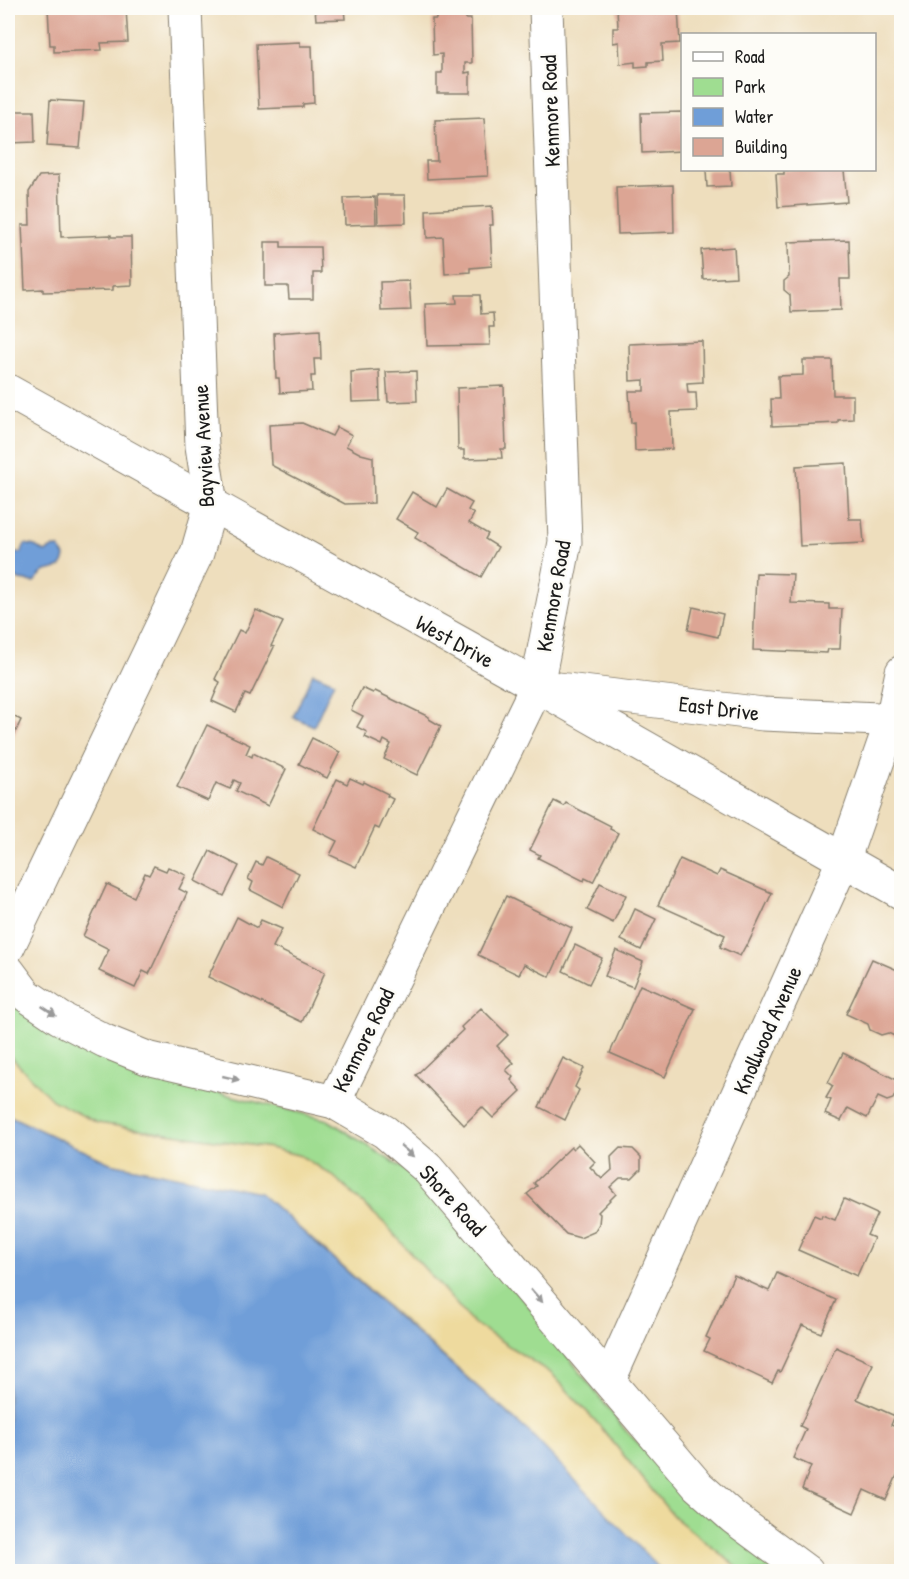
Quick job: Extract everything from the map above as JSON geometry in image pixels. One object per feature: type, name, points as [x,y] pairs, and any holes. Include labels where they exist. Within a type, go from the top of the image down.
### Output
[{"type":"street","name":"Bayview Avenue","points":[[8,947],[196,553],[211,504],[202,446],[185,8]]},
{"type":"street","name":"Kenmore Road","points":[[334,1102],[537,686],[565,542],[546,8]]},
{"type":"street","name":"West Drive","points":[[8,390],[902,893]]},
{"type":"street","name":"Knollwood Avenue","points":[[609,1380],[843,861],[897,720],[902,672]]},
{"type":"street","name":"East Drive","points":[[537,686],[763,714],[897,720]]},
{"type":"street","name":"Shore Road","points":[[8,971],[26,995],[60,1018],[105,1041],[147,1058],[334,1102],[385,1132],[427,1168],[698,1486],[734,1518],[807,1572]]},
{"type":"green space","points":[[8,995],[24,1014],[139,1070],[328,1120],[413,1175],[524,1300],[625,1430],[720,1525],[780,1571],[742,1571],[674,1517],[598,1424],[552,1374],[473,1323],[385,1224],[333,1176],[301,1156],[270,1148],[97,1123],[52,1101],[8,1054]]},
{"type":"sand","points":[[8,1054],[52,1100],[97,1123],[270,1148],[301,1156],[333,1176],[385,1224],[473,1323],[552,1374],[598,1424],[674,1517],[742,1571],[662,1572],[531,1434],[260,1193],[110,1163],[8,1115]]},
{"type":"water","points":[[25,544],[35,546],[45,552],[54,547],[59,548],[65,556],[63,564],[59,568],[44,572],[34,582],[19,580],[13,574],[8,561],[10,553],[21,553]]},
{"type":"water","points":[[313,673],[334,682],[314,726],[293,717]]},
{"type":"water","points":[[8,1115],[110,1163],[260,1193],[531,1434],[662,1571],[8,1571]]},
{"type":"building","points":[[48,8],[126,8],[128,42],[101,43],[102,50],[54,52],[54,45],[50,45]]},
{"type":"building","points":[[315,8],[344,8],[345,19],[316,20]]},
{"type":"building","points":[[436,8],[466,8],[466,19],[471,19],[472,63],[465,63],[465,73],[470,72],[470,93],[437,93],[437,73],[442,73],[442,54],[433,55],[432,19],[436,19]]},
{"type":"building","points":[[617,8],[678,8],[680,43],[662,44],[663,61],[648,62],[648,66],[635,67],[635,62],[620,64],[619,42],[613,43],[613,28],[618,28]]},
{"type":"building","points":[[300,42],[300,46],[312,46],[314,103],[303,104],[303,107],[259,109],[256,44]]},
{"type":"building","points":[[8,45],[11,45],[12,70],[8,70]]},
{"type":"building","points":[[50,100],[84,102],[80,148],[47,146]]},
{"type":"building","points":[[9,111],[34,111],[35,142],[9,143]]},
{"type":"building","points":[[681,112],[681,151],[642,153],[641,113]]},
{"type":"building","points":[[484,118],[488,176],[427,179],[426,161],[437,161],[435,120]]},
{"type":"building","points":[[706,171],[730,171],[731,186],[707,187]]},
{"type":"building","points":[[784,171],[844,171],[847,202],[778,207],[776,174],[784,174]]},
{"type":"building","points":[[59,175],[61,237],[111,235],[111,237],[131,237],[132,285],[113,286],[113,290],[43,292],[43,289],[25,290],[22,225],[30,225],[29,192],[39,176]]},
{"type":"building","points":[[673,185],[674,232],[618,234],[616,187]]},
{"type":"building","points":[[377,195],[405,195],[406,223],[378,224]]},
{"type":"building","points":[[375,197],[376,224],[345,225],[344,198]]},
{"type":"building","points":[[492,206],[493,225],[490,225],[492,266],[470,268],[470,272],[445,274],[443,237],[427,238],[426,210]]},
{"type":"building","points":[[849,240],[850,279],[840,279],[841,310],[791,312],[790,295],[784,290],[784,281],[789,277],[788,242]]},
{"type":"building","points":[[265,242],[281,242],[281,247],[320,247],[321,273],[313,273],[313,299],[289,299],[288,286],[265,286]]},
{"type":"building","points":[[734,247],[736,277],[703,279],[701,250]]},
{"type":"building","points":[[409,281],[411,310],[381,311],[380,282]]},
{"type":"building","points":[[456,295],[480,295],[481,314],[493,313],[494,327],[489,327],[490,345],[427,346],[425,304],[457,303]]},
{"type":"building","points":[[320,330],[321,359],[314,359],[315,376],[311,376],[312,391],[280,393],[279,378],[276,378],[274,333]]},
{"type":"building","points":[[702,341],[703,382],[687,383],[688,393],[696,393],[697,411],[671,412],[672,449],[635,451],[634,422],[631,423],[629,391],[644,391],[644,380],[630,381],[629,344]]},
{"type":"building","points":[[803,360],[832,360],[833,395],[853,395],[853,419],[838,420],[838,423],[772,426],[771,399],[779,399],[778,376],[803,375]]},
{"type":"building","points":[[379,370],[380,401],[352,402],[351,372]]},
{"type":"building","points":[[416,371],[417,401],[388,402],[386,372]]},
{"type":"building","points":[[504,386],[506,449],[501,449],[502,458],[464,459],[464,450],[458,450],[457,388]]},
{"type":"building","points":[[302,423],[332,436],[337,427],[352,435],[346,446],[373,457],[374,503],[345,504],[271,465],[269,425]]},
{"type":"building","points":[[846,463],[849,519],[862,519],[864,543],[800,546],[796,466]]},
{"type":"building","points":[[447,489],[472,503],[468,510],[474,514],[469,523],[488,534],[485,539],[498,547],[481,577],[415,538],[418,532],[396,519],[412,492],[437,507]]},
{"type":"building","points":[[756,573],[793,574],[791,603],[829,604],[829,609],[842,609],[840,649],[828,649],[827,653],[753,650]]},
{"type":"building","points":[[693,607],[723,614],[718,637],[688,630]]},
{"type":"building","points":[[256,610],[283,622],[271,646],[274,647],[250,696],[245,694],[236,712],[212,701],[220,682],[215,679],[239,630],[245,633]]},
{"type":"building","points":[[362,688],[373,693],[375,691],[429,717],[441,726],[417,775],[384,759],[391,744],[384,740],[382,745],[365,737],[367,732],[357,727],[363,716],[351,710]]},
{"type":"building","points":[[8,713],[21,720],[8,748]]},
{"type":"building","points":[[207,725],[250,745],[246,754],[252,757],[253,753],[286,769],[268,806],[236,791],[240,783],[234,780],[230,789],[216,783],[208,801],[177,787]]},
{"type":"building","points":[[312,738],[340,752],[327,778],[299,764]]},
{"type":"building","points":[[350,778],[363,784],[364,782],[393,799],[379,829],[375,827],[356,867],[330,855],[337,841],[313,829],[337,779],[347,784]]},
{"type":"building","points":[[554,801],[564,806],[566,803],[611,826],[610,829],[618,833],[593,882],[585,878],[584,881],[538,858],[540,855],[530,850]]},
{"type":"building","points":[[210,851],[239,866],[224,896],[195,881]]},
{"type":"building","points":[[266,857],[299,873],[283,907],[250,890],[253,882],[248,879],[256,862],[262,865]]},
{"type":"building","points":[[680,859],[717,876],[720,870],[772,893],[740,956],[720,947],[725,935],[658,905]]},
{"type":"building","points":[[154,866],[166,871],[168,867],[186,875],[179,889],[187,893],[149,974],[143,971],[135,988],[99,971],[109,949],[83,936],[107,884],[134,897],[145,873],[149,875]]},
{"type":"building","points":[[600,883],[626,895],[613,923],[587,910]]},
{"type":"building","points":[[506,896],[572,928],[550,977],[524,964],[519,975],[478,955]]},
{"type":"building","points":[[635,909],[656,919],[641,950],[621,940]]},
{"type":"building","points":[[237,917],[257,928],[261,920],[282,929],[273,947],[325,972],[302,1022],[208,977]]},
{"type":"building","points":[[575,945],[602,958],[589,984],[563,971]]},
{"type":"building","points":[[616,950],[643,962],[633,987],[605,976]]},
{"type":"building","points":[[872,959],[902,972],[902,1039],[888,1033],[881,1035],[870,1030],[868,1024],[846,1014]]},
{"type":"building","points":[[640,985],[695,1009],[665,1077],[610,1053]]},
{"type":"building","points":[[481,1008],[508,1035],[497,1046],[514,1063],[506,1070],[521,1091],[493,1118],[482,1107],[464,1125],[416,1075],[463,1030],[461,1027]]},
{"type":"building","points":[[843,1053],[897,1080],[899,1086],[893,1099],[887,1101],[878,1097],[867,1118],[848,1108],[841,1121],[825,1114],[831,1100],[826,1098],[833,1086],[828,1083]]},
{"type":"building","points":[[563,1058],[584,1068],[575,1087],[579,1090],[565,1120],[539,1107]]},
{"type":"building","points":[[578,1144],[595,1162],[590,1167],[602,1179],[612,1170],[611,1157],[620,1148],[633,1149],[641,1157],[641,1169],[632,1178],[620,1178],[610,1187],[616,1194],[598,1212],[600,1214],[599,1224],[594,1232],[580,1238],[566,1234],[527,1194],[537,1186],[534,1183],[571,1147],[573,1149]]},
{"type":"building","points":[[844,1199],[877,1214],[867,1235],[874,1238],[857,1276],[798,1250],[814,1215],[821,1218],[822,1215],[835,1220]]},
{"type":"building","points":[[777,1273],[836,1300],[821,1333],[802,1325],[780,1372],[778,1371],[772,1383],[704,1351],[710,1339],[706,1337],[734,1275],[769,1291]]},
{"type":"building","points":[[836,1347],[873,1364],[857,1399],[895,1416],[891,1425],[902,1429],[902,1464],[886,1500],[864,1490],[854,1513],[802,1489],[811,1466],[793,1458],[806,1429],[800,1426]]}]
